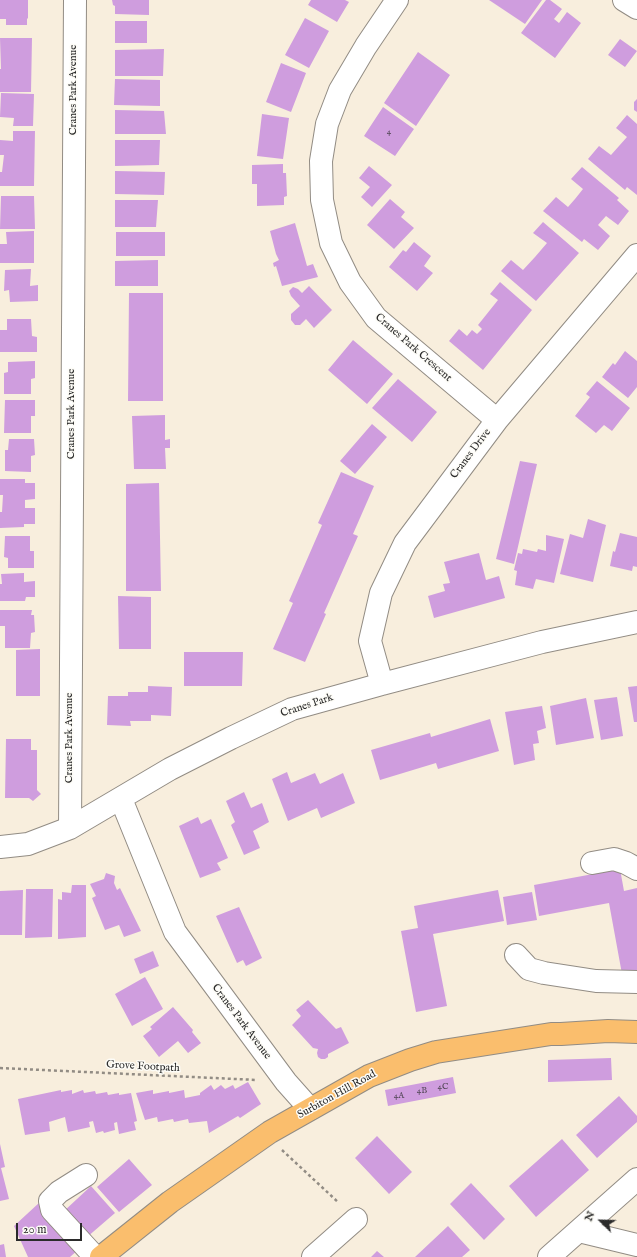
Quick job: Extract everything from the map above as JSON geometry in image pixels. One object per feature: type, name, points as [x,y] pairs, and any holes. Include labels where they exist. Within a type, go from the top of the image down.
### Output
[{"type":"main road","name":"Surbiton Hill Road","points":[[101,1257],[176,1197],[270,1132],[369,1076],[410,1060],[436,1052],[551,1034],[608,1031],[637,1032]]},
{"type":"street","name":"Cranes Park Avenue","points":[[70,828],[75,0]]},
{"type":"street","name":"Cranes Park Crescent","points":[[397,0],[366,46],[340,90],[328,124],[321,161],[321,184],[322,200],[331,243],[350,282],[376,318],[497,420]]},
{"type":"street","points":[[624,0],[637,8]]},
{"type":"street","name":"Cranes Drive","points":[[382,684],[370,641],[382,593],[405,543],[497,420],[637,255]]},
{"type":"street","name":"Cranes Park","points":[[0,847],[28,844],[70,828],[170,769],[292,709],[542,642],[637,622]]},
{"type":"street","name":"Cranes Park Avenue","points":[[121,799],[175,932],[286,1082],[310,1110]]},
{"type":"street","points":[[592,863],[614,858],[637,869]]},
{"type":"street","points":[[516,955],[529,969],[544,973],[596,981],[637,982]]},
{"type":"street","points":[[86,1175],[59,1192],[50,1201],[52,1210],[95,1257]]},
{"type":"street","points":[[549,1257],[637,1179]]},
{"type":"street","points":[[313,1257],[356,1219]]},
{"type":"street","points":[[579,1231],[637,1245]]},
{"type":"path","name":"Grove Footpath","points":[[0,1068],[286,1082]]},
{"type":"path","points":[[277,1145],[356,1219]]},
{"type":"building","points":[[0,0],[28,0],[27,25],[6,25],[6,19],[0,19]]},
{"type":"building","points":[[112,0],[149,0],[149,15],[115,14],[115,6],[113,5]]},
{"type":"building","points":[[311,0],[345,0],[349,2],[337,22],[308,5]]},
{"type":"building","points":[[489,0],[542,0],[525,24]]},
{"type":"building","points":[[546,0],[550,0],[562,9],[554,19],[559,23],[567,12],[581,23],[555,58],[521,33]]},
{"type":"building","points":[[305,18],[329,31],[309,68],[285,55]]},
{"type":"building","points":[[115,21],[147,21],[147,43],[115,43]]},
{"type":"building","points":[[0,38],[32,38],[31,92],[0,92]]},
{"type":"building","points":[[620,39],[637,51],[625,67],[608,55]]},
{"type":"building","points":[[164,49],[163,76],[115,76],[115,50]]},
{"type":"building","points":[[418,52],[450,75],[416,126],[384,103]]},
{"type":"building","points":[[281,63],[306,73],[291,112],[266,102]]},
{"type":"building","points":[[115,79],[160,80],[160,106],[114,105]]},
{"type":"building","points":[[1,93],[34,94],[33,126],[13,126],[14,118],[0,117]]},
{"type":"building","points":[[637,99],[637,112],[634,110],[634,102]]},
{"type":"building","points":[[383,107],[414,129],[395,156],[364,136]]},
{"type":"building","points":[[115,110],[164,111],[166,134],[115,134]]},
{"type":"building","points":[[262,114],[289,118],[283,159],[257,156]]},
{"type":"building","points":[[627,115],[637,124],[637,195],[627,187],[625,190],[588,159],[599,146],[611,155],[627,137],[616,128]]},
{"type":"building","points":[[13,131],[35,131],[34,186],[0,186],[0,172],[2,172],[4,155],[0,155],[0,140],[13,141]]},
{"type":"building","points":[[115,140],[160,140],[159,165],[115,166]]},
{"type":"building","points":[[283,164],[283,173],[286,173],[287,196],[284,197],[284,205],[257,206],[257,184],[252,184],[252,165]]},
{"type":"building","points":[[369,166],[392,185],[372,207],[361,197],[370,187],[359,178]]},
{"type":"building","points":[[582,167],[619,198],[617,200],[629,211],[618,225],[606,216],[598,225],[610,236],[598,250],[584,239],[582,242],[543,211],[556,197],[568,207],[583,189],[571,179]]},
{"type":"building","points":[[115,171],[165,172],[164,195],[115,194]]},
{"type":"building","points":[[1,196],[34,196],[35,229],[0,229]]},
{"type":"building","points":[[390,199],[405,212],[401,217],[414,228],[394,249],[367,225]]},
{"type":"building","points":[[115,200],[158,200],[156,227],[115,227]]},
{"type":"building","points":[[543,222],[579,253],[536,301],[501,271],[511,260],[523,270],[547,243],[533,233]]},
{"type":"building","points":[[295,223],[307,266],[313,264],[318,277],[282,286],[276,266],[274,267],[273,263],[279,260],[270,231]]},
{"type":"building","points":[[34,231],[34,263],[0,263],[0,244],[7,244],[6,232]]},
{"type":"building","points":[[116,232],[165,232],[165,256],[116,256]]},
{"type":"building","points":[[414,242],[431,256],[424,266],[433,273],[417,291],[389,267],[403,250],[406,252]]},
{"type":"building","points":[[158,260],[158,286],[115,286],[115,261]]},
{"type":"building","points":[[31,269],[30,286],[38,285],[38,301],[10,302],[9,290],[4,291],[5,270]]},
{"type":"building","points":[[500,282],[532,310],[483,370],[449,341],[459,329],[467,336],[472,330],[477,334],[482,329],[478,325],[498,300],[490,294]]},
{"type":"building","points":[[309,286],[332,310],[314,328],[306,319],[300,325],[295,325],[291,320],[291,314],[300,306],[291,296],[289,291],[293,287],[302,293]]},
{"type":"building","points":[[129,293],[163,293],[163,401],[128,401]]},
{"type":"building","points":[[7,319],[31,319],[32,336],[37,337],[37,352],[0,352],[0,330],[7,330]]},
{"type":"building","points":[[353,340],[393,374],[367,404],[328,370]]},
{"type":"building","points":[[625,351],[637,361],[637,387],[628,398],[602,377],[613,363],[615,365]]},
{"type":"building","points":[[35,361],[35,378],[31,379],[31,394],[4,394],[4,373],[8,372],[8,362]]},
{"type":"building","points":[[398,379],[437,412],[412,442],[372,408]]},
{"type":"building","points":[[597,381],[630,408],[612,431],[604,425],[596,433],[575,416],[590,397],[586,394]]},
{"type":"building","points":[[5,400],[35,400],[35,416],[31,416],[31,433],[4,433]]},
{"type":"building","points":[[165,415],[165,440],[170,439],[170,448],[165,448],[166,469],[134,469],[132,416]]},
{"type":"building","points":[[372,424],[387,437],[355,474],[340,461]]},
{"type":"building","points":[[9,439],[34,439],[35,455],[31,456],[31,472],[5,471],[5,450],[8,450]]},
{"type":"building","points":[[520,461],[537,464],[514,564],[496,559]]},
{"type":"building","points":[[341,472],[374,486],[353,534],[358,536],[324,613],[326,614],[305,662],[273,649],[293,603],[289,601],[322,525],[318,523]]},
{"type":"building","points":[[0,479],[25,479],[25,483],[35,483],[35,499],[25,500],[25,508],[35,508],[35,524],[24,524],[24,527],[0,528],[0,512],[2,512],[3,495],[0,495]]},
{"type":"building","points":[[159,483],[161,591],[126,591],[126,484]]},
{"type":"building","points":[[588,519],[606,525],[593,582],[560,574],[570,534],[583,538]]},
{"type":"building","points":[[620,533],[637,537],[637,567],[633,566],[632,571],[610,566],[613,551],[615,552]]},
{"type":"building","points":[[546,535],[564,539],[554,583],[536,579],[533,589],[515,585],[517,571],[514,570],[518,553],[522,554],[523,549],[537,552],[538,549],[546,551]]},
{"type":"building","points":[[5,536],[30,536],[30,551],[34,551],[34,568],[8,568],[8,558],[4,557]]},
{"type":"building","points":[[479,553],[486,580],[499,576],[505,598],[434,618],[428,596],[445,591],[443,584],[450,583],[444,562]]},
{"type":"building","points":[[24,573],[24,582],[35,581],[35,597],[26,597],[25,601],[0,601],[0,584],[2,584],[1,574]]},
{"type":"building","points":[[118,596],[151,597],[151,649],[119,649]]},
{"type":"building","points":[[0,610],[32,610],[31,615],[34,615],[35,632],[31,633],[30,648],[5,648],[5,626],[0,626]]},
{"type":"building","points":[[40,649],[40,696],[16,696],[16,650]]},
{"type":"building","points":[[184,652],[243,652],[242,686],[184,686]]},
{"type":"building","points":[[148,686],[172,687],[171,716],[151,715],[151,721],[130,721],[131,726],[107,725],[108,696],[128,696],[128,692],[148,692]]},
{"type":"building","points":[[637,686],[637,722],[634,722],[628,687]]},
{"type":"building","points":[[617,697],[623,736],[601,740],[594,700]]},
{"type":"building","points":[[586,698],[594,738],[556,745],[550,706]]},
{"type":"building","points":[[542,706],[546,728],[537,731],[539,743],[533,744],[535,760],[514,765],[505,712]]},
{"type":"building","points":[[490,719],[499,751],[438,769],[436,763],[380,780],[371,750],[430,733],[431,737]]},
{"type":"building","points":[[6,739],[31,739],[31,750],[37,750],[37,790],[41,794],[33,801],[29,798],[5,798]]},
{"type":"building","points":[[287,772],[291,783],[315,773],[320,784],[343,773],[355,803],[321,818],[317,808],[288,821],[272,779]]},
{"type":"building","points":[[244,792],[251,808],[262,803],[269,822],[253,831],[260,848],[244,855],[231,825],[235,822],[226,801]]},
{"type":"building","points":[[198,817],[201,824],[211,819],[228,858],[217,863],[221,870],[200,878],[179,826]]},
{"type":"building","points":[[620,869],[624,891],[637,888],[637,972],[622,974],[609,903],[539,916],[534,885]]},
{"type":"building","points":[[106,873],[115,876],[114,883],[117,890],[120,888],[141,931],[124,937],[119,925],[105,930],[92,898],[96,896],[90,884],[104,879]]},
{"type":"building","points":[[72,885],[86,885],[86,937],[58,939],[58,899],[62,900],[62,892],[71,893]]},
{"type":"building","points":[[26,889],[53,889],[52,937],[25,938]]},
{"type":"building","points":[[23,890],[22,935],[0,935],[0,891]]},
{"type":"building","points":[[498,890],[504,921],[433,934],[447,1006],[416,1012],[401,931],[418,928],[414,906]]},
{"type":"building","points":[[532,892],[537,920],[507,925],[503,897]]},
{"type":"building","points":[[239,907],[262,958],[246,966],[243,960],[237,963],[216,916]]},
{"type":"building","points":[[153,951],[159,966],[140,974],[134,959]]},
{"type":"building","points":[[145,977],[163,1009],[132,1026],[115,994]]},
{"type":"building","points":[[308,1000],[336,1029],[341,1027],[349,1043],[328,1054],[328,1057],[325,1059],[318,1057],[318,1049],[313,1048],[292,1025],[301,1016],[296,1010]]},
{"type":"building","points":[[173,1007],[193,1030],[192,1032],[201,1043],[188,1053],[178,1041],[159,1057],[143,1036],[152,1029],[150,1027]]},
{"type":"building","points":[[611,1058],[612,1080],[548,1082],[548,1060]]},
{"type":"building","points":[[453,1077],[456,1093],[388,1106],[385,1090]]},
{"type":"building","points":[[248,1082],[261,1104],[240,1118],[238,1116],[209,1133],[207,1121],[189,1123],[188,1119],[174,1122],[173,1119],[158,1122],[157,1117],[145,1120],[136,1093],[153,1090],[153,1094],[169,1091],[169,1093],[184,1090],[185,1098],[200,1095],[200,1093],[211,1085],[214,1090],[221,1085],[225,1089],[233,1085],[235,1089]]},
{"type":"building","points":[[61,1090],[61,1092],[72,1090],[72,1094],[83,1090],[84,1093],[95,1091],[96,1094],[107,1092],[108,1095],[131,1093],[137,1121],[134,1122],[136,1130],[119,1134],[117,1122],[114,1123],[115,1130],[104,1133],[103,1131],[96,1133],[93,1121],[89,1122],[90,1127],[68,1132],[65,1117],[49,1122],[50,1131],[25,1135],[18,1099]]},
{"type":"building","points":[[619,1096],[637,1116],[637,1122],[597,1158],[576,1135]]},
{"type":"building","points":[[377,1136],[412,1172],[389,1194],[355,1158]]},
{"type":"building","points":[[562,1139],[589,1170],[536,1217],[509,1186]]},
{"type":"building","points":[[0,1144],[5,1167],[1,1168],[9,1199],[0,1201]]},
{"type":"building","points":[[129,1159],[152,1185],[119,1212],[97,1187]]},
{"type":"building","points":[[471,1183],[505,1219],[484,1240],[450,1204]]},
{"type":"building","points":[[91,1186],[115,1213],[86,1238],[63,1212]]},
{"type":"building","points":[[40,1202],[79,1249],[70,1257],[28,1257],[14,1226]]},
{"type":"building","points":[[448,1226],[470,1250],[462,1257],[415,1257]]},
{"type":"building","points":[[4,1244],[6,1257],[0,1257],[0,1245]]},
{"type":"building","points":[[377,1251],[384,1257],[371,1257]]}]
